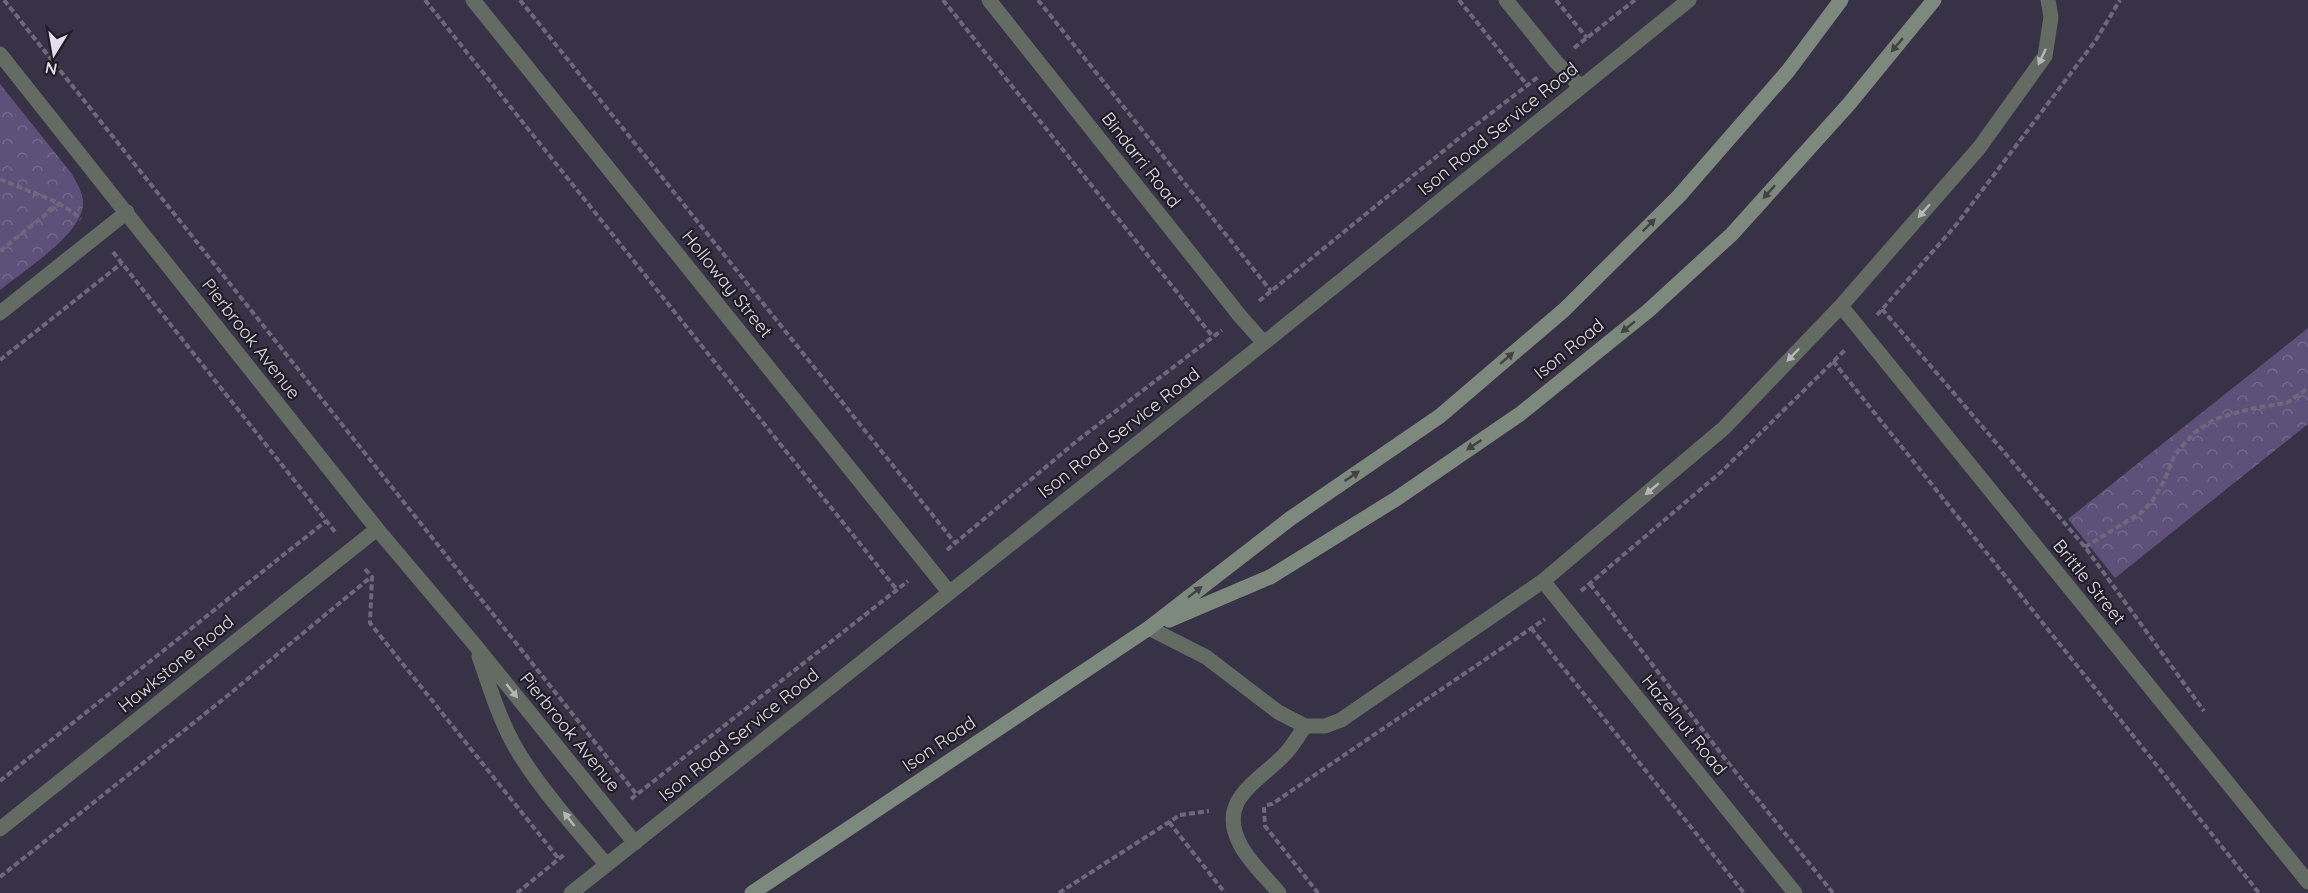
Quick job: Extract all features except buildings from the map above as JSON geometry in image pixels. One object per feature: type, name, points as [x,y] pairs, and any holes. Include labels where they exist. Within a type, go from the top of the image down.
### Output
[{"type":"main road","name":"Ison Road","points":[[760,891],[1149,628],[1291,518],[1440,416],[1564,310],[1679,196],[1788,71],[1840,0]]},
{"type":"main road","name":"Ison Road","points":[[1149,628],[1270,578],[1396,499],[1520,414],[1648,311],[1732,234],[1849,104],[1934,0]]},
{"type":"street","name":"Holloway Street","points":[[473,0],[949,592]]},
{"type":"street","name":"Bindarri Road","points":[[989,0],[1240,316],[1264,343]]},
{"type":"street","points":[[1506,0],[1556,62],[1581,87]]},
{"type":"street","name":"Ison Road Service Road","points":[[572,893],[1264,343],[1689,0]]},
{"type":"street","points":[[1149,628],[1206,657],[1278,711],[1305,726],[1325,726],[1341,720],[1543,581],[1724,428],[1841,306],[1978,148],[2045,56],[2051,17],[2048,0]]},
{"type":"street","name":"Pierbrook Avenue","points":[[0,54],[377,530],[475,645],[635,843]]},
{"type":"street","points":[[0,313],[127,212]]},
{"type":"street","name":"Brittle Street","points":[[1841,306],[2308,882]]},
{"type":"street","name":"Hawkstone Road","points":[[0,830],[377,530]]},
{"type":"street","name":"Hazelnut Road","points":[[1543,581],[1795,893]]},
{"type":"street","name":"Pierbrook Avenue","points":[[475,645],[496,706],[513,743],[583,838],[606,864]]},
{"type":"street","points":[[1279,893],[1242,848],[1234,830],[1234,808],[1242,793],[1287,752],[1305,726]]},
{"type":"path","points":[[4,0],[637,795]]},
{"type":"path","points":[[425,0],[897,590]]},
{"type":"path","points":[[520,0],[955,543]]},
{"type":"path","points":[[943,0],[1213,337]]},
{"type":"path","points":[[1038,0],[1271,291]]},
{"type":"path","points":[[1459,0],[1527,85]]},
{"type":"path","points":[[1556,0],[1587,38]]},
{"type":"path","points":[[612,815],[897,590],[1078,440],[1240,316],[1635,0]]},
{"type":"path","points":[[0,179],[60,203],[99,234],[372,577],[369,623],[559,859]]},
{"type":"path","points":[[0,251],[60,203]]},
{"type":"path","points":[[0,360],[122,263]]},
{"type":"path","points":[[1882,309],[2085,547],[2206,713]]},
{"type":"path","points":[[1833,361],[2259,893]]},
{"type":"path","points":[[2085,547],[2142,512],[2153,500],[2164,481],[2175,454],[2194,433],[2215,418],[2254,408],[2287,403],[2308,388]]},
{"type":"path","points":[[0,781],[326,521]]},
{"type":"path","points":[[0,877],[372,577]]},
{"type":"path","points":[[1590,584],[1726,760],[1833,893]]},
{"type":"path","points":[[1531,628],[1744,893]]},
{"type":"path","points":[[1264,805],[1265,826],[1318,893]]},
{"type":"path","points":[[1169,822],[1225,893]]},
{"type":"path","points":[[517,893],[583,838]]},
{"type":"green space","points":[[0,84],[72,174],[80,189],[83,205],[80,216],[62,240],[0,290]]},
{"type":"green space","points":[[2308,328],[2308,424],[2115,578],[2068,519]]}]
